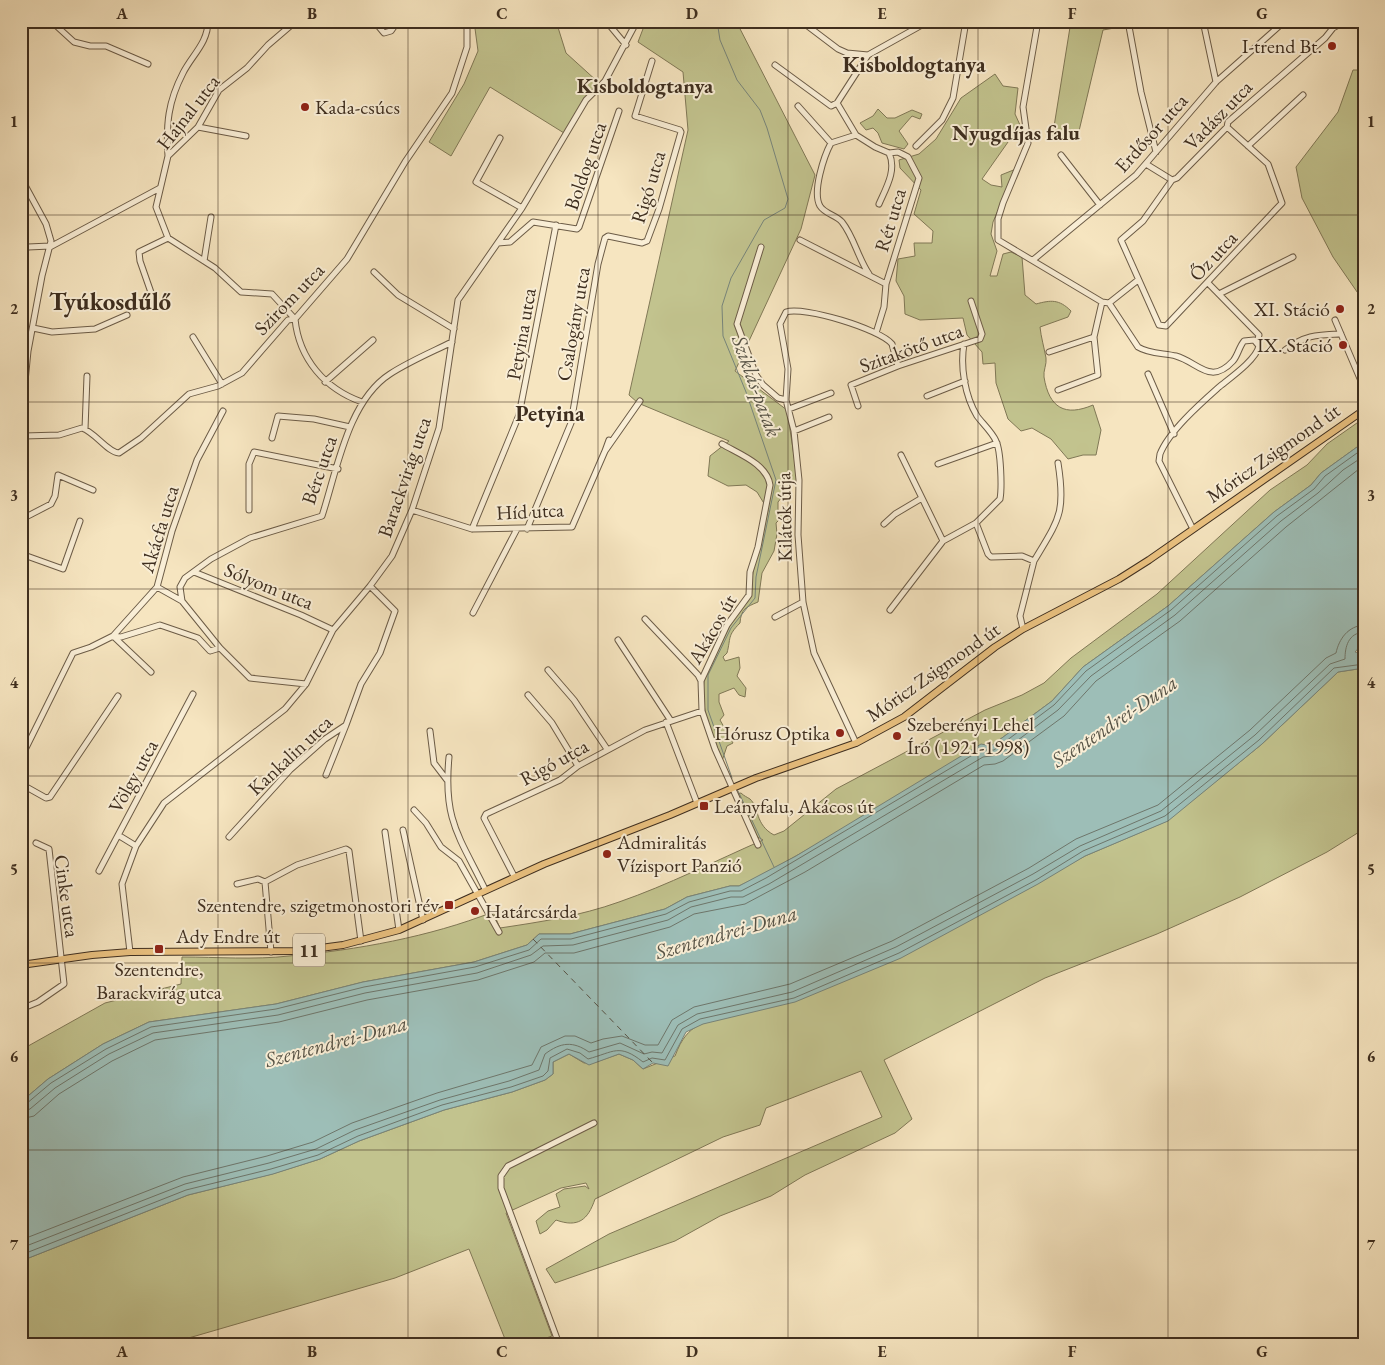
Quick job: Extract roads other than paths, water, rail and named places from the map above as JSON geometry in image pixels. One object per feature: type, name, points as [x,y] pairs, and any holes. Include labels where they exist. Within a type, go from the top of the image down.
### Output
[{"type":"main road","name":"Móricz Zsigmond út","points":[[481,891],[731,788],[856,744],[904,717],[995,647],[1023,629],[1119,579],[1364,410]]},
{"type":"main road","name":"Ady Endre út","points":[[21,965],[130,952],[271,952],[320,949],[361,941],[399,930],[481,891]]},
{"type":"street","points":[[51,21],[74,42],[90,46],[106,46],[148,64]]},
{"type":"street","points":[[168,156],[166,124],[174,96],[184,70],[206,38],[208,21]]},
{"type":"street","name":"Hajnal utca","points":[[168,238],[156,207],[168,156],[198,127],[219,90],[247,68],[268,45],[296,21]]},
{"type":"street","points":[[380,21],[381,30],[384,33],[391,31],[398,21]]},
{"type":"street","name":"Szirom utca","points":[[84,429],[104,442],[112,452],[119,453],[141,438],[189,394],[222,384],[242,373],[288,320],[295,319],[347,259],[405,162],[452,93],[467,47],[467,21]]},
{"type":"street","points":[[606,21],[626,45]]},
{"type":"street","name":"Barackvirág utca","points":[[130,952],[122,884],[136,846],[164,803],[200,773],[276,718],[306,684],[333,630],[370,586],[392,556],[412,510],[439,428],[458,300],[522,208],[586,100],[605,81],[638,21]]},
{"type":"street","points":[[801,21],[838,49],[847,53],[868,55]]},
{"type":"street","points":[[775,65],[831,106],[836,103],[868,55],[929,21]]},
{"type":"street","points":[[916,146],[942,120],[953,98],[966,21]]},
{"type":"street","points":[[1038,21],[1023,107],[1029,135],[1028,143],[998,219],[998,240],[1105,303],[1138,347],[1144,351],[1179,357],[1208,372],[1219,371],[1228,365],[1236,357],[1244,340],[1251,339],[1257,343]]},
{"type":"street","points":[[1128,21],[1141,92],[1156,152]]},
{"type":"street","points":[[1203,21],[1216,82]]},
{"type":"street","points":[[1330,21],[1333,28]]},
{"type":"street","name":"Vadász utca","points":[[1138,280],[1121,240],[1143,221],[1172,180],[1177,178],[1227,128],[1228,122],[1248,102],[1325,38],[1333,28],[1346,21]]},
{"type":"street","name":"Erdősor utca","points":[[1033,260],[1146,164],[1216,82],[1283,22]]},
{"type":"street","name":"Rigó utca","points":[[608,236],[642,243],[647,241],[659,209],[681,132],[680,130],[635,116],[652,61]]},
{"type":"street","points":[[1227,128],[1248,146],[1303,95]]},
{"type":"street","name":"Rét utca","points":[[836,103],[856,135],[889,153],[898,152],[908,157],[919,178],[886,284]]},
{"type":"street","points":[[798,106],[831,143]]},
{"type":"street","name":"Boldog utca","points":[[556,225],[577,229],[580,227],[619,111]]},
{"type":"street","points":[[198,127],[246,136]]},
{"type":"street","points":[[856,135],[831,143],[824,155],[820,173],[820,206],[841,221],[860,261],[869,274]]},
{"type":"street","points":[[500,138],[476,182],[522,208]]},
{"type":"street","name":"Őz utca","points":[[1138,280],[1159,325],[1162,327],[1166,326],[1282,202],[1268,164],[1248,146]]},
{"type":"street","points":[[878,204],[889,183],[892,161],[889,153]]},
{"type":"street","points":[[1061,156],[1100,205]]},
{"type":"street","points":[[1146,164],[1172,180]]},
{"type":"street","points":[[21,178],[46,224],[52,241],[28,351],[22,428],[24,436],[24,518],[21,584]]},
{"type":"street","points":[[21,253],[28,247],[50,247],[160,188]]},
{"type":"street","points":[[204,261],[211,218]]},
{"type":"street","points":[[498,243],[510,242],[533,222],[556,225]]},
{"type":"street","name":"Petyina utca","points":[[472,529],[519,415],[556,225]]},
{"type":"street","name":"Csalogány utca","points":[[527,529],[571,423],[598,264],[605,238],[608,236]]},
{"type":"street","points":[[154,301],[140,261],[139,252],[168,238],[222,274],[241,292],[272,294],[295,319],[300,344],[307,359],[325,382],[362,402]]},
{"type":"street","points":[[800,240],[886,284],[884,307],[876,333]]},
{"type":"street","points":[[761,246],[738,324],[756,375],[763,385],[778,398],[786,400],[788,369],[780,324],[786,312],[800,310],[813,312],[876,333],[892,344],[898,366]]},
{"type":"street","points":[[1219,294],[1293,256]]},
{"type":"street","points":[[374,272],[398,295],[454,329]]},
{"type":"street","points":[[1058,390],[1098,375],[1094,338],[1105,303],[1138,280]]},
{"type":"street","points":[[1193,529],[1159,461],[1162,449],[1199,405],[1251,358],[1258,349],[1257,343],[1260,335],[1208,283]]},
{"type":"street","name":"Szitakötő utca","points":[[858,406],[851,385],[898,366],[980,339],[982,334],[971,301]]},
{"type":"street","points":[[33,328],[52,332],[95,329],[127,315]]},
{"type":"street","points":[[1335,320],[1364,388]]},
{"type":"street","points":[[1285,350],[1300,339],[1309,336],[1341,334]]},
{"type":"street","points":[[193,337],[222,384]]},
{"type":"street","points":[[1048,352],[1094,338]]},
{"type":"street","points":[[325,382],[373,340]]},
{"type":"street","name":"Bérc utca","points":[[182,601],[180,587],[185,578],[211,559],[250,538],[322,516],[350,427],[362,402],[374,386],[390,374],[452,342]]},
{"type":"street","points":[[890,610],[943,541],[976,523],[1000,499],[997,443],[976,414],[965,381],[961,362],[964,344]]},
{"type":"street","points":[[21,354],[28,351]]},
{"type":"street","points":[[1148,374],[1174,434]]},
{"type":"street","points":[[24,436],[59,435],[84,429],[87,376]]},
{"type":"street","points":[[927,396],[965,381]]},
{"type":"street","points":[[789,409],[830,393]]},
{"type":"street","name":"Kilátók útja","points":[[786,400],[794,431],[799,480],[798,534],[803,602],[814,653],[856,744]]},
{"type":"street","name":"Híd utca","points":[[606,451],[640,402]]},
{"type":"street","name":"Akácfa utca","points":[[21,758],[73,653],[91,647],[112,636],[157,587],[172,531],[197,460],[223,411]]},
{"type":"street","points":[[272,438],[278,416],[314,419],[350,427]]},
{"type":"street","points":[[794,431],[829,417]]},
{"type":"street","name":"Híd utca","points":[[412,510],[472,529],[572,527],[606,451],[609,440]]},
{"type":"street","points":[[938,464],[997,443]]},
{"type":"street","name":"Akácos út","points":[[722,444],[764,470],[769,478],[770,485],[758,547],[750,572],[749,595],[727,625],[701,681],[702,711],[731,788],[758,845]]},
{"type":"street","points":[[249,510],[249,464],[254,452],[338,468]]},
{"type":"street","points":[[901,455],[943,541]]},
{"type":"street","points":[[1023,629],[1020,616],[1034,562],[1058,521],[1062,503],[1058,463]]},
{"type":"street","points":[[24,518],[51,504],[55,496],[58,475],[93,490]]},
{"type":"street","points":[[884,524],[895,514],[922,498]]},
{"type":"street","points":[[23,559],[63,569],[80,521]]},
{"type":"street","points":[[976,523],[991,557],[1022,556],[1034,562]]},
{"type":"street","points":[[473,613],[517,529]]},
{"type":"street","name":"Sólyom utca","points":[[194,572],[301,615],[333,630]]},
{"type":"street","name":"Kankalin utca","points":[[229,837],[290,770],[325,738],[346,725],[361,684],[380,653],[395,611],[370,586]]},
{"type":"street","points":[[157,587],[182,601],[220,648],[250,678],[306,684]]},
{"type":"street","points":[[775,617],[803,602]]},
{"type":"street","points":[[645,619],[698,675],[701,681]]},
{"type":"street","points":[[112,636],[121,637],[160,625],[198,638],[210,650],[220,648]]},
{"type":"street","points":[[112,636],[151,672]]},
{"type":"street","points":[[618,640],[668,722],[697,803]]},
{"type":"street","points":[[548,670],[574,700],[607,749]]},
{"type":"street","name":"Völgy utca","points":[[99,871],[194,694]]},
{"type":"street","points":[[528,695],[552,723],[578,766]]},
{"type":"street","points":[[21,784],[46,798],[50,797],[118,696]]},
{"type":"street","name":"Rigó utca","points":[[514,876],[484,816],[560,780],[578,766],[607,749],[668,722],[702,711]]},
{"type":"street","points":[[326,775],[346,725]]},
{"type":"street","points":[[430,731],[434,763],[447,780]]},
{"type":"street","points":[[449,757],[448,803],[455,832],[499,932]]},
{"type":"street","points":[[414,810],[426,823],[440,846],[459,861],[481,891]]},
{"type":"street","points":[[404,830],[423,920]]},
{"type":"street","points":[[385,832],[399,930]]},
{"type":"street","points":[[118,835],[136,846]]},
{"type":"street","name":"Cinke utca","points":[[36,843],[49,849],[60,959]]},
{"type":"street","points":[[265,882],[296,864],[346,849],[349,851],[361,941]]},
{"type":"street","points":[[237,884],[258,879],[265,882]]},
{"type":"street","points":[[265,882],[271,952]]},
{"type":"street","points":[[21,1009],[38,1002],[64,984],[60,959]]},
{"type":"street","points":[[560,1344],[506,1205],[501,1188],[501,1176],[508,1166],[594,1122]]},
{"type":"water","name":"Szentendrei-Duna","points":[[1364,442],[1364,642],[1355,652],[1360,653],[1364,651],[1364,668],[1338,672],[1262,744],[1168,821],[1085,856],[1038,884],[901,958],[795,1002],[703,1024],[686,1032],[668,1066],[653,1063],[643,1069],[633,1060],[619,1054],[589,1065],[569,1054],[553,1062],[553,1074],[545,1080],[512,1092],[444,1110],[359,1141],[320,1159],[273,1174],[188,1195],[21,1261],[21,1102],[48,1079],[103,1044],[149,1022],[276,1004],[363,982],[474,962],[527,945],[539,934],[570,934],[665,909],[687,897],[730,886],[739,886],[796,856],[981,744],[991,746],[1052,701],[1083,667],[1168,606],[1274,512],[1311,485],[1321,473]]},
{"type":"waterway","name":"Sziklás-patak","points":[[717,21],[720,40],[737,80],[760,110],[788,199],[785,208],[764,220],[731,278],[722,306],[723,336],[746,392],[776,480],[756,577],[755,598],[731,628],[708,675],[708,710],[732,778]]},
{"type":"waterway","name":"Sziklás-patak","points":[[738,791],[774,867]]},
{"type":"place","name":"I-trend Bt.","points":[[1332,46]]},
{"type":"place","name":"Kada-csúcs","points":[[305,107]]},
{"type":"place","name":"XI. Stáció","points":[[1340,309]]},
{"type":"place","name":"IX. Stáció","points":[[1343,345]]},
{"type":"place","name":"Hórusz Optika","points":[[840,733]]},
{"type":"place","name":"Szeberényi Lehel Író (1921-1998)","points":[[897,736]]},
{"type":"place","name":"Leányfalu, Akácos út","points":[[704,806]]},
{"type":"place","name":"Admiralitás Vízisport Panzió","points":[[607,854]]},
{"type":"place","name":"Szentendre, szigetmonostori rév","points":[[449,905]]},
{"type":"place","name":"Határcsárda","points":[[475,911]]},
{"type":"place","name":"Szentendre, Barackvirág utca","points":[[159,949]]},
{"type":"district","name":"Kisboldogtanya","points":[[914,64]]},
{"type":"district","name":"Kisboldogtanya","points":[[645,85]]},
{"type":"district","name":"Nyugdíjas falu","points":[[1016,132]]},
{"type":"district","name":"Tyúkosdűlő","points":[[110,301]]},
{"type":"district","name":"Petyina","points":[[550,413]]}]
